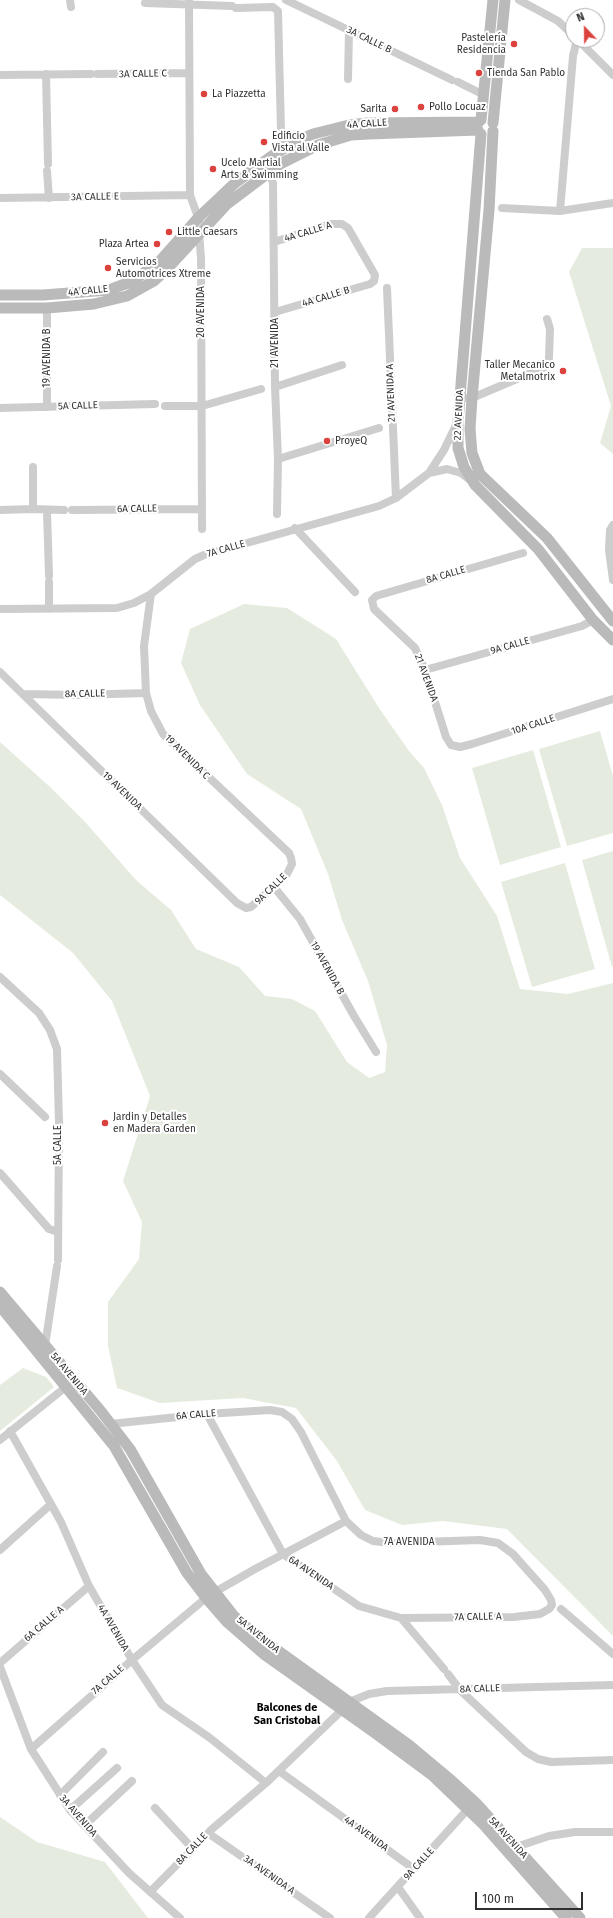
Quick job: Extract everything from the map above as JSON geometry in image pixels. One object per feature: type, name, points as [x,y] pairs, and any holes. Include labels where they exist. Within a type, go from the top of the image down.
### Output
[{"type":"street","name":"3A CALLE B","points":[[286,0],[484,95]]},
{"type":"street","name":"22 AVENIDA","points":[[493,0],[480,126],[476,208],[458,422],[458,448],[464,467],[475,485],[538,549],[593,620],[613,640]]},
{"type":"street","name":"22 AVENIDA","points":[[505,0],[493,127],[488,210],[472,398],[470,429],[472,454],[480,474],[546,538],[613,621]]},
{"type":"street","points":[[519,0],[558,21],[565,28]]},
{"type":"street","points":[[145,3],[190,3],[234,7],[273,7],[277,10],[281,131],[284,148]]},
{"type":"street","name":"20 AVENIDA","points":[[190,3],[190,195],[199,216],[201,258],[202,529]]},
{"type":"street","points":[[348,79],[350,31]]},
{"type":"street","points":[[560,211],[573,56],[576,48]]},
{"type":"street","points":[[586,48],[613,75]]},
{"type":"street","name":"3A CALLE C","points":[[0,75],[189,73]]},
{"type":"street","points":[[46,74],[49,198]]},
{"type":"street","name":"4A CALLE","points":[[0,295],[43,295],[109,290],[133,281],[160,261],[199,216],[235,183],[284,148],[313,134],[349,125],[367,123],[480,126]]},
{"type":"street","points":[[480,126],[486,135],[493,127]]},
{"type":"street","name":"4A CALLE","points":[[0,308],[47,308],[94,304],[127,296],[154,281],[166,270],[226,204],[287,160],[318,145],[351,135],[480,126]]},
{"type":"street","name":"21 AVENIDA","points":[[269,172],[273,183],[275,388],[278,459],[277,514]]},
{"type":"street","name":"3A CALLE E","points":[[0,198],[190,195]]},
{"type":"street","points":[[502,208],[560,211],[613,203]]},
{"type":"street","points":[[476,208],[488,210]]},
{"type":"street","name":"4A CALLE A","points":[[274,242],[330,224],[342,224],[348,228],[374,272],[375,279]]},
{"type":"street","name":"4A CALLE B","points":[[275,312],[370,284],[375,279]]},
{"type":"street","name":"21 AVENIDA A","points":[[387,288],[396,498]]},
{"type":"street","name":"19 AVENIDA B","points":[[47,308],[47,407]]},
{"type":"street","points":[[460,398],[472,398],[545,367],[549,358],[550,329],[547,319]]},
{"type":"street","points":[[275,388],[342,365]]},
{"type":"street","points":[[165,406],[202,406],[261,389]]},
{"type":"street","name":"5A CALLE","points":[[0,408],[156,404]]},
{"type":"street","name":"7A CALLE","points":[[0,610],[117,608],[134,603],[151,594],[195,559],[204,555],[295,528],[379,506],[396,498],[429,472],[444,450],[458,422]]},
{"type":"street","points":[[278,459],[379,428]]},
{"type":"street","points":[[33,467],[33,509]]},
{"type":"street","points":[[429,472],[448,469],[461,473],[475,485]]},
{"type":"street","name":"6A CALLE","points":[[0,510],[33,509],[47,511],[202,509]]},
{"type":"street","points":[[47,511],[49,609]]},
{"type":"street","points":[[613,525],[610,530],[609,550],[613,580]]},
{"type":"street","points":[[295,528],[355,592]]},
{"type":"street","points":[[538,549],[546,538]]},
{"type":"street","name":"8A CALLE","points":[[372,602],[376,596],[523,553]]},
{"type":"street","name":"19 AVENIDA C","points":[[151,594],[144,646],[146,693],[151,711],[163,734],[289,853],[292,864]]},
{"type":"street","name":"21 AVENIDA","points":[[372,602],[374,608],[416,648],[425,670],[446,737],[452,745]]},
{"type":"street","name":"9A CALLE","points":[[425,670],[582,626],[593,620]]},
{"type":"street","name":"19 AVENIDA","points":[[0,672],[237,903],[246,908]]},
{"type":"street","name":"8A CALLE","points":[[24,694],[78,695],[146,693]]},
{"type":"street","name":"10A CALLE","points":[[452,745],[460,747],[472,744],[613,699]]},
{"type":"street","name":"9A CALLE","points":[[246,908],[252,907],[274,887],[287,874],[292,864]]},
{"type":"street","name":"19 AVENIDA B","points":[[274,887],[300,918],[354,1016],[376,1052]]},
{"type":"street","name":"5A CALLE","points":[[0,977],[39,1013],[50,1030],[56,1049],[59,1123],[57,1263],[45,1346]]},
{"type":"street","points":[[0,1074],[45,1117]]},
{"type":"street","points":[[0,1173],[49,1229],[58,1232]]},
{"type":"street","name":"5A AVENIDA","points":[[0,1292],[3,1308],[93,1418],[129,1458]]},
{"type":"street","name":"5A AVENIDA","points":[[3,1308],[45,1346],[110,1424],[129,1458],[187,1550],[210,1595],[264,1655],[345,1706],[378,1729],[426,1758],[452,1780],[476,1802],[502,1838],[566,1918]]},
{"type":"street","points":[[0,1440],[68,1386]]},
{"type":"street","name":"6A CALLE","points":[[110,1424],[207,1414],[270,1410],[282,1412]]},
{"type":"street","name":"7A AVENIDA","points":[[282,1412],[292,1419],[301,1432],[346,1521],[361,1535],[373,1541],[392,1543],[480,1540],[498,1542],[513,1554],[544,1590],[551,1600],[552,1605]]},
{"type":"street","name":"6A AVENIDA","points":[[207,1414],[283,1554],[359,1606],[402,1618]]},
{"type":"street","name":"4A AVENIDA","points":[[10,1431],[66,1534],[89,1586],[132,1660],[162,1705],[210,1738],[266,1783]]},
{"type":"street","points":[[0,1550],[50,1505]]},
{"type":"street","name":"7A CALLE","points":[[32,1749],[132,1660],[210,1595],[346,1521]]},
{"type":"street","name":"6A CALLE A","points":[[0,1663],[89,1586]]},
{"type":"street","name":"7A CALLE A","points":[[402,1618],[514,1617],[540,1614],[549,1609],[552,1605]]},
{"type":"street","points":[[561,1609],[613,1654]]},
{"type":"street","points":[[402,1618],[460,1690],[526,1752],[551,1762],[613,1760]]},
{"type":"street","name":"3A AVENIDA","points":[[0,1668],[32,1749],[70,1810],[129,1874],[180,1918]]},
{"type":"street","name":"8A CALLE","points":[[150,1892],[208,1833],[279,1771],[345,1706],[369,1694],[387,1691],[613,1685]]},
{"type":"street","name":"5A AVENIDA","points":[[378,1729],[432,1775],[468,1809],[502,1838],[516,1847],[580,1918]]},
{"type":"street","points":[[60,1795],[103,1752]]},
{"type":"street","points":[[70,1810],[117,1768]]},
{"type":"street","name":"4A AVENIDA","points":[[279,1771],[414,1869]]},
{"type":"street","points":[[85,1825],[132,1781]]},
{"type":"street","points":[[154,1808],[193,1849]]},
{"type":"street","name":"9A CALLE","points":[[369,1918],[468,1809]]},
{"type":"street","points":[[516,1847],[549,1836],[575,1832],[612,1834]]},
{"type":"street","name":"3A AVENIDA A","points":[[208,1833],[330,1918]]},
{"type":"street","points":[[398,1887],[420,1918]]},
{"type":"shaded area","points":[[582,248],[613,248],[613,454],[600,443],[611,406],[569,272]]},
{"type":"shaded area","points":[[244,604],[287,608],[336,639],[379,708],[409,751],[424,768],[442,805],[460,858],[497,916],[520,989],[568,994],[613,983],[613,1636],[507,1529],[443,1521],[402,1525],[365,1510],[337,1461],[296,1408],[243,1398],[160,1403],[117,1388],[108,1346],[108,1302],[139,1259],[142,1222],[123,1181],[150,1096],[112,1001],[73,953],[0,895],[0,742],[49,786],[86,823],[136,880],[171,910],[196,949],[239,967],[265,996],[292,999],[315,1011],[347,1062],[369,1078],[385,1072],[387,1045],[368,981],[342,920],[328,874],[301,809],[247,774],[200,705],[181,663],[190,629]]},
{"type":"shaded area","points":[[600,731],[613,776],[613,833],[567,846],[539,749]]},
{"type":"shaded area","points":[[533,750],[561,847],[500,865],[472,768]]},
{"type":"shaded area","points":[[613,851],[613,967],[612,967],[582,860]]},
{"type":"shaded area","points":[[565,863],[595,969],[532,987],[501,882]]},
{"type":"shaded area","points":[[23,1368],[46,1377],[54,1387],[0,1431],[0,1385]]},
{"type":"shaded area","points":[[0,1817],[37,1842],[105,1862],[148,1918],[0,1918]]},
{"type":"place","name":"Pastelería Residencia","points":[[514,44]]},
{"type":"place","name":"Tienda San Pablo","points":[[479,73]]},
{"type":"place","name":"La Piazzetta","points":[[204,94]]},
{"type":"place","name":"Pollo Locuaz","points":[[421,107]]},
{"type":"place","name":"Sarita","points":[[395,109]]},
{"type":"place","name":"Edificio Vista al Valle","points":[[264,142]]},
{"type":"place","name":"Ucelo Martial Arts & Swimming","points":[[213,169]]},
{"type":"place","name":"Little Caesars","points":[[169,232]]},
{"type":"place","name":"Plaza Artea","points":[[157,244]]},
{"type":"place","name":"Servicios Automotrices Xtreme","points":[[108,268]]},
{"type":"place","name":"Taller Mecanico Metalmotrix","points":[[563,371]]},
{"type":"place","name":"ProyeQ","points":[[327,441]]},
{"type":"place","name":"Jardin y Detalles en Madera Garden","points":[[105,1123]]},
{"type":"district","name":"Balcones de San Cristobal","points":[[287,1714]]}]
